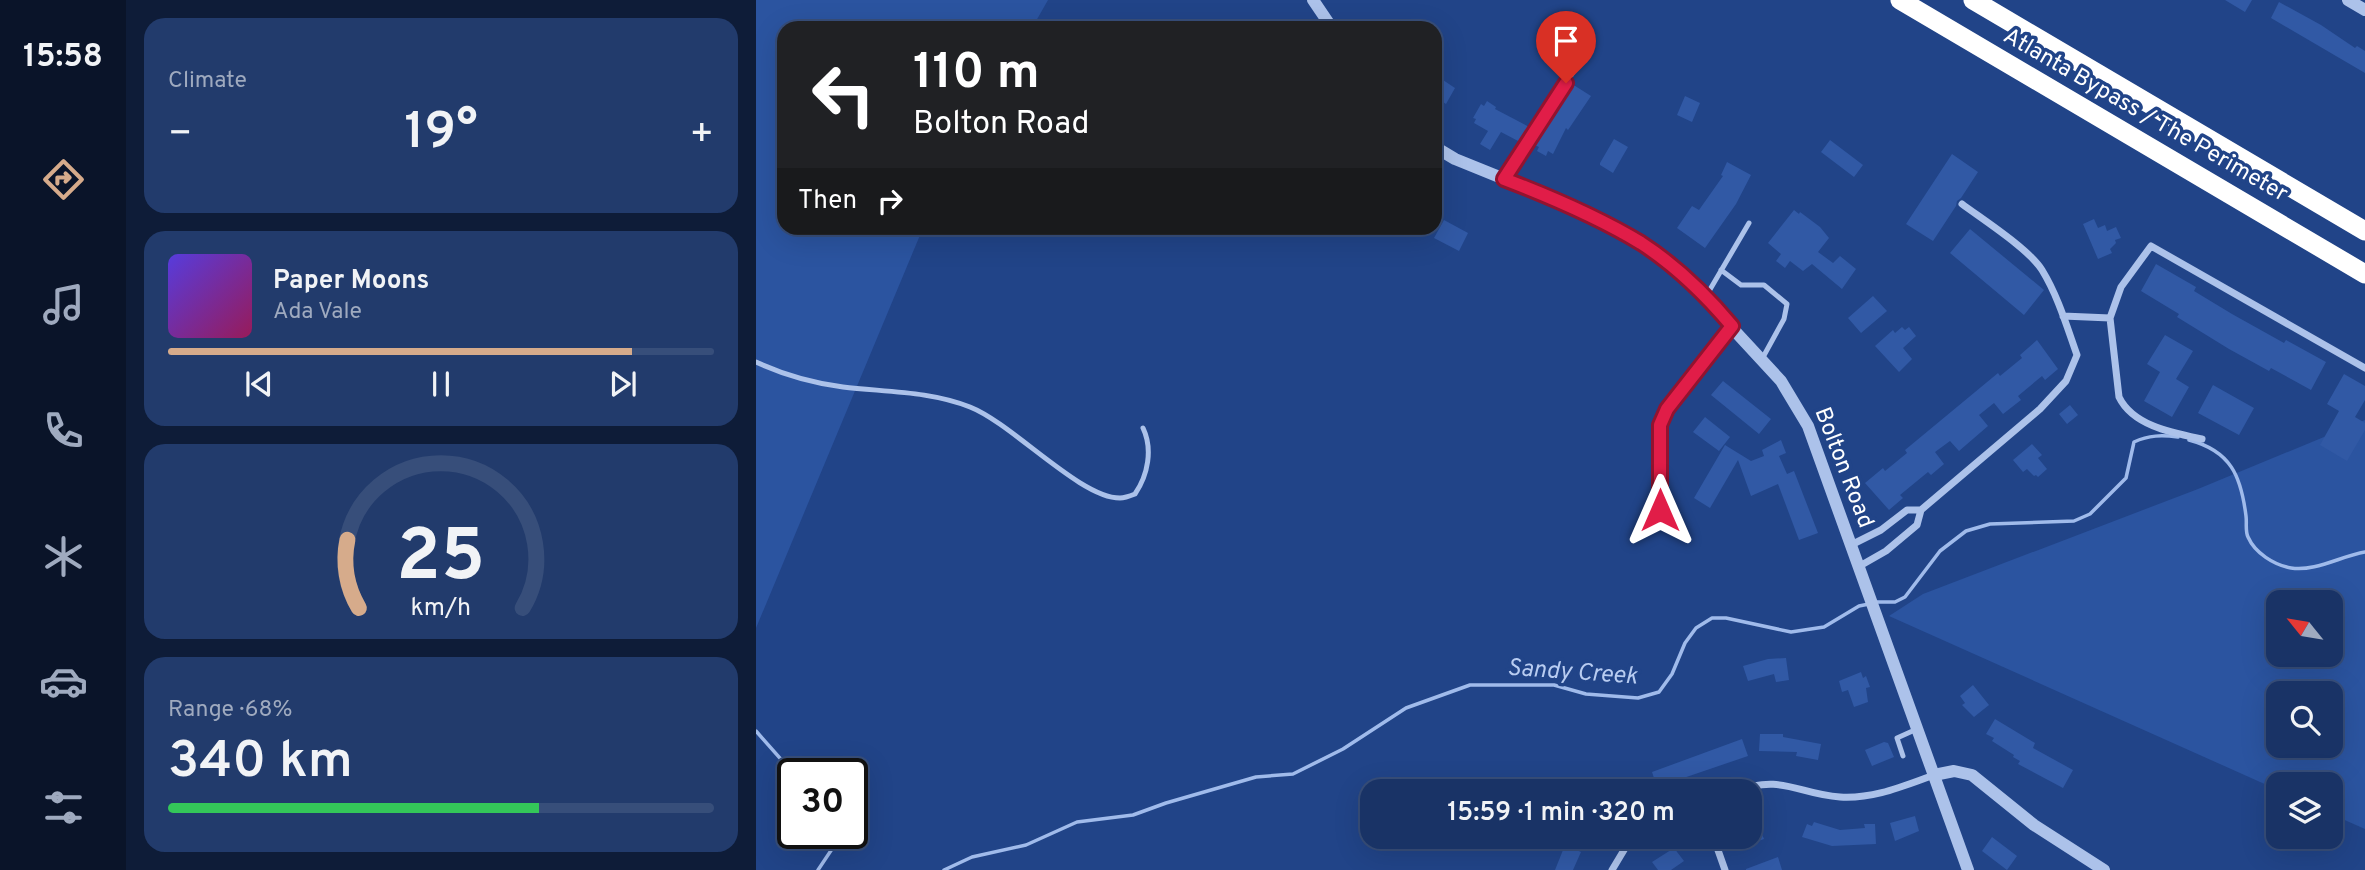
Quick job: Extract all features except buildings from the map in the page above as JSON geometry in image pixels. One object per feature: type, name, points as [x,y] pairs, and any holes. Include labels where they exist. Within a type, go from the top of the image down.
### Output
[{"type":"highway","name":"Atlanta Bypass / The Perimeter","points":[[1900,0],[2365,274]]},
{"type":"highway","name":"Atlanta Bypass / The Perimeter","points":[[1973,0],[2365,231]]},
{"type":"street","points":[[1313,0],[1327,21]]},
{"type":"street","points":[[2348,0],[2364,6]]},
{"type":"street","name":"Bolton Road","points":[[1442,151],[1561,202],[1641,243],[1684,276],[1781,381],[1808,426],[1968,870]]},
{"type":"street","points":[[1858,567],[1895,544],[1917,525],[1921,510],[2040,409],[2066,381],[2077,355],[2041,267],[2011,240],[1962,204]]},
{"type":"street","points":[[2202,439],[2168,432],[2132,415],[2123,407],[2119,397],[2110,318],[2121,287],[2151,246],[2365,368]]},
{"type":"street","points":[[2063,316],[2110,318]]},
{"type":"street","points":[[1660,510],[1660,425],[1667,409],[1732,326]]},
{"type":"street","points":[[1851,545],[1884,528],[1907,510],[1921,510]]},
{"type":"street","points":[[1884,528],[1895,544]]},
{"type":"street","points":[[1762,785],[1788,785],[1838,797],[1865,797],[1885,793],[1934,775],[1954,771],[1972,775],[2034,824],[2104,870]]},
{"type":"street","points":[[1612,870],[1625,849]]},
{"type":"street","points":[[1718,849],[1725,870]]},
{"type":"lane","points":[[1504,179],[1577,66]]},
{"type":"lane","points":[[1705,298],[1749,223]]},
{"type":"lane","points":[[1721,270],[1741,285],[1764,285],[1787,303],[1784,319],[1762,359]]},
{"type":"lane","points":[[756,362],[800,379],[842,387],[890,390],[935,397],[970,407],[1004,425],[1080,484],[1119,498],[1135,495],[1142,485],[1149,442],[1143,428]]},
{"type":"lane","points":[[1903,756],[1898,738],[1917,729]]},
{"type":"shaded area","points":[[756,0],[1048,0],[1036,21],[777,21],[777,235],[920,235],[756,628]]},
{"type":"shaded area","points":[[2365,420],[2365,829],[2343,819],[2343,772],[2266,772],[2266,785],[1889,616],[1923,594],[2198,489]]},
{"type":"waterway","name":"Sandy Creek","points":[[1876,602],[1895,602],[1905,597],[1940,551],[1966,531],[1990,524],[2074,521],[2090,514],[2126,478],[2134,442],[2156,436],[2178,437]]},
{"type":"waterway","name":"Sandy Creek","points":[[2189,440],[2215,451],[2231,467],[2241,489],[2247,535],[2255,548],[2272,561],[2300,569],[2365,552]]},
{"type":"waterway","name":"Sandy Creek","points":[[944,870],[972,857],[1026,845],[1077,822],[1133,815],[1256,777],[1293,774],[1343,749],[1406,708],[1470,685],[1554,685],[1586,694],[1638,698],[1659,692],[1672,674],[1685,643],[1696,628],[1712,618],[1726,618],[1791,632],[1824,627],[1859,606],[1869,604]]},
{"type":"waterway","points":[[756,731],[780,758]]},
{"type":"waterway","points":[[818,870],[832,849]]},
{"type":"route","points":[[1566,83],[1504,179],[1561,202],[1641,243],[1684,276],[1732,326],[1667,409],[1660,425],[1660,510]]}]
